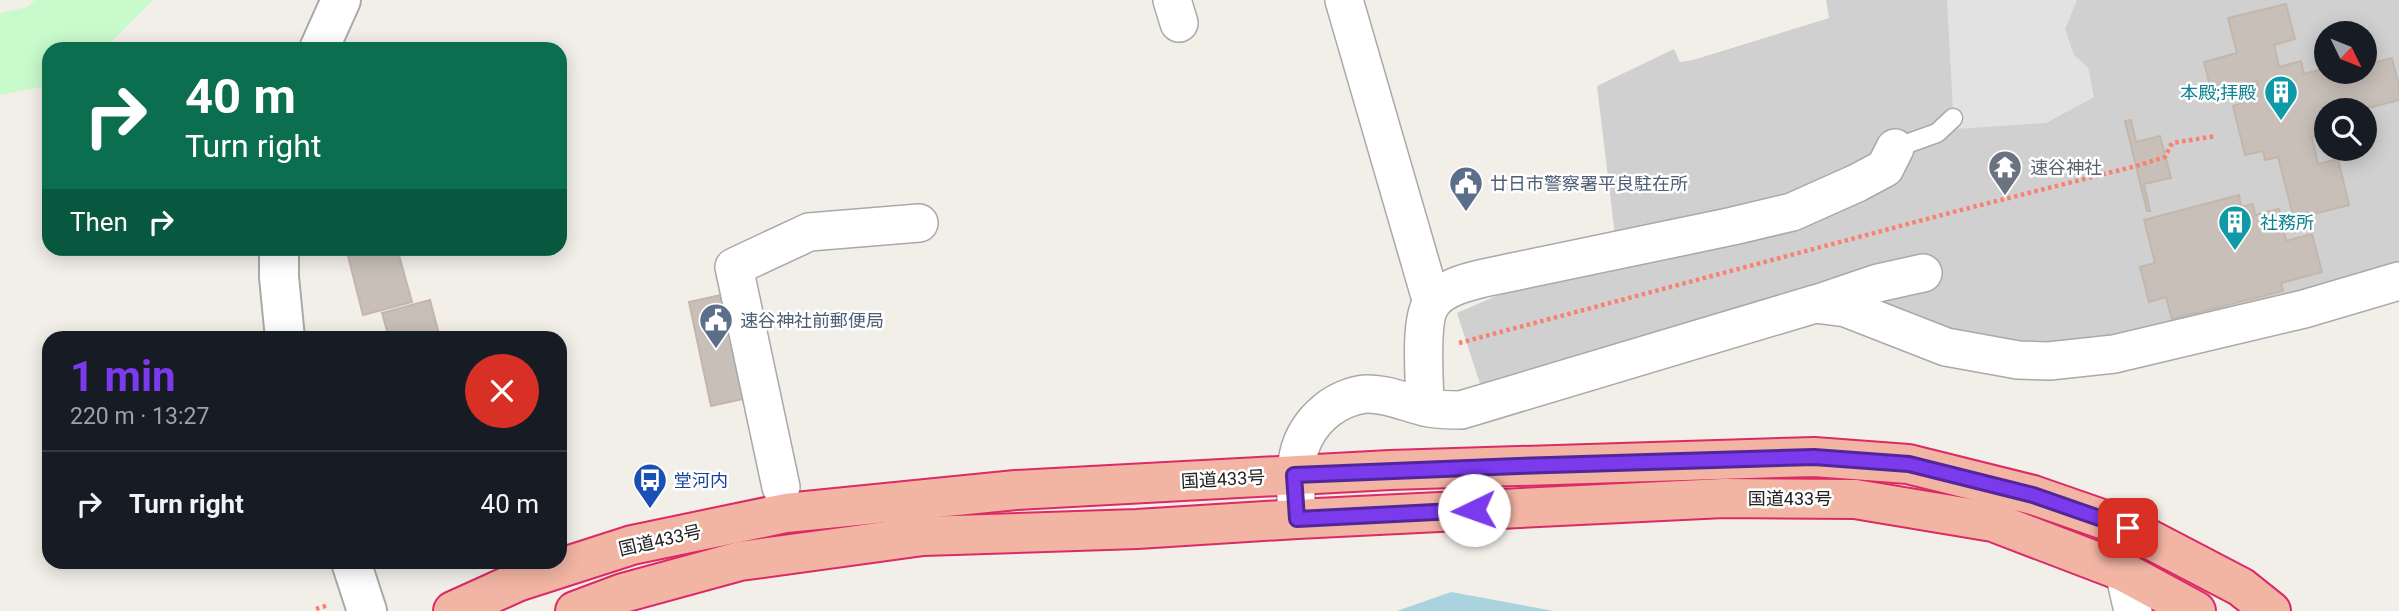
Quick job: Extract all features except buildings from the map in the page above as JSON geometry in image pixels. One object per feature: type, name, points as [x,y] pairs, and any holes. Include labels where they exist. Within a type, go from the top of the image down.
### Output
[{"type":"highway","name":"国道433号","points":[[567,566],[632,545],[786,513],[1016,490],[1581,463],[1814,457],[1909,464],[2033,495],[2128,528],[2241,587],[2271,611]]},
{"type":"highway","name":"国道433号","points":[[575,611],[623,593],[740,561],[923,536],[1137,529],[1724,498],[1855,499],[1993,522],[2124,572],[2196,611]]},
{"type":"highway","name":"国道433号","points":[[453,611],[517,582],[557,569]]},
{"type":"street","points":[[322,42],[341,0]]},
{"type":"street","points":[[1344,0],[1432,303]]},
{"type":"street","points":[[1425,407],[1425,319],[1432,303],[1445,292],[1484,278],[1792,212],[1885,168],[1895,148]]},
{"type":"street","points":[[781,487],[734,267],[809,232],[919,223]]},
{"type":"street","points":[[279,256],[284,331]]},
{"type":"street","points":[[1297,519],[1294,475],[1299,446],[1314,420],[1337,402],[1366,394],[1447,410],[1475,406],[1878,283],[1923,273]]},
{"type":"street","points":[[1815,304],[1846,308],[1946,347],[2018,360],[2049,360],[2114,354],[2304,309],[2399,281]]},
{"type":"street","points":[[352,569],[358,608]]},
{"type":"street","points":[[2124,572],[2133,611]]},
{"type":"lane","points":[[1895,148],[1937,132],[1953,118]]},
{"type":"path","points":[[1425,352],[2136,166],[2165,157],[2172,143],[2216,136]]},
{"type":"path","points":[[316,609],[358,608]]},
{"type":"shaded area","name":"速谷神社","points":[[1826,0],[2399,0],[2399,273],[2110,346],[1951,340],[1809,295],[1709,316],[1481,387],[1457,313],[1616,244],[1597,86],[1674,49],[1680,62],[1829,18]]},
{"type":"shaded area","points":[[1947,0],[2077,0],[2065,29],[2074,55],[2088,67],[2094,97],[2046,123],[1954,129]]},
{"type":"green space","points":[[35,0],[153,0],[111,42],[42,42],[42,86],[0,95],[0,13],[27,7]]},
{"type":"water","points":[[1451,592],[1554,611],[1397,611]]},
{"type":"place","name":"本殿;拝殿","points":[[2281,122]]},
{"type":"place","name":"速谷神社","points":[[2005,197]]},
{"type":"place","name":"廿日市警察署平良駐在所","points":[[1466,213]]},
{"type":"place","name":"社務所","points":[[2235,252]]},
{"type":"place","name":"速谷神社前郵便局","points":[[716,350]]},
{"type":"place","name":"堂河内","points":[[650,510]]},
{"type":"route","points":[[1474,510],[1297,519],[1294,475],[1814,457],[1909,464],[2033,495],[2128,528]]}]
